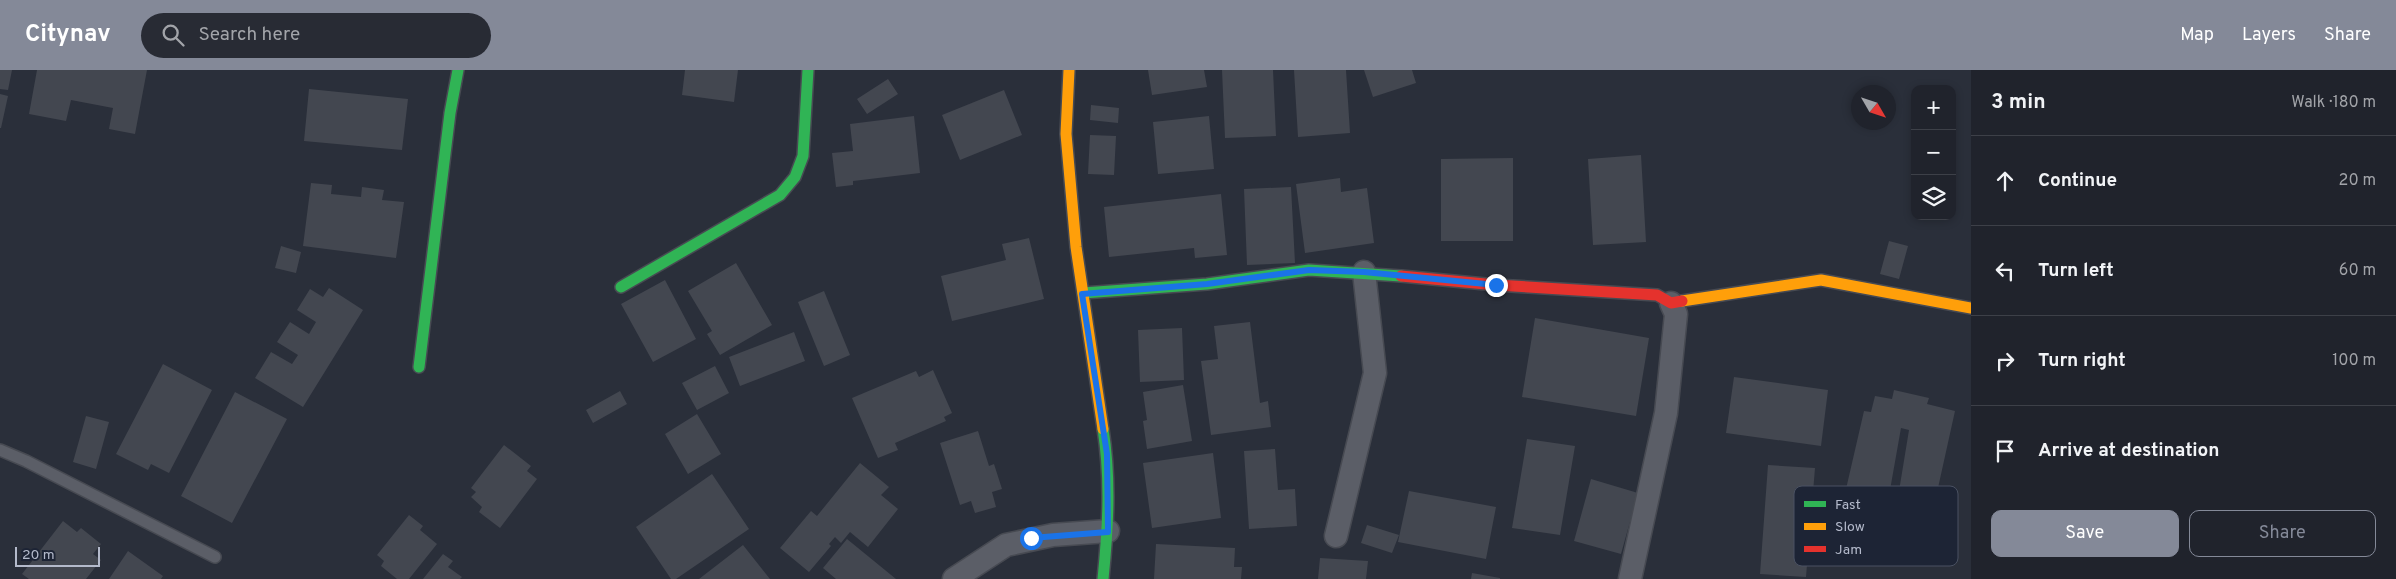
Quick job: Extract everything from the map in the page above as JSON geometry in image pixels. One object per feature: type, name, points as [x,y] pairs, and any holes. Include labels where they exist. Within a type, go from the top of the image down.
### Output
[{"type":"street","points":[[419,367],[450,113],[458,70]]},
{"type":"street","points":[[621,287],[780,195],[794,177],[803,156],[808,70]]},
{"type":"street","points":[[1070,70],[1066,134],[1076,247],[1107,454],[1108,532],[1103,579]]},
{"type":"street","points":[[1082,294],[1207,284],[1309,270],[1364,272],[1496,285],[1657,295],[1671,303],[1676,314],[1666,414],[1630,579]]},
{"type":"street","points":[[1336,536],[1375,373],[1364,272]]},
{"type":"street","points":[[1671,303],[1821,280],[1971,308]]},
{"type":"street","points":[[954,579],[1006,545],[1053,535],[1108,532]]},
{"type":"lane","points":[[0,450],[26,461],[215,557]]},
{"type":"building","points":[[0,70],[12,70],[8,90],[0,89]]},
{"type":"building","points":[[37,70],[147,70],[135,134],[109,129],[113,108],[71,100],[66,121],[29,114]]},
{"type":"building","points":[[685,70],[738,70],[734,102],[682,95]]},
{"type":"building","points":[[1148,70],[1204,70],[1207,87],[1152,95]]},
{"type":"building","points":[[1222,70],[1273,70],[1276,136],[1225,138]]},
{"type":"building","points":[[1294,70],[1346,70],[1350,133],[1298,137]]},
{"type":"building","points":[[1364,70],[1412,70],[1416,83],[1373,97]]},
{"type":"building","points":[[888,79],[898,94],[867,114],[857,99]]},
{"type":"building","points":[[309,89],[408,99],[402,150],[304,141]]},
{"type":"building","points":[[1004,90],[1022,135],[960,160],[942,115]]},
{"type":"building","points":[[0,94],[8,96],[1,128],[0,128]]},
{"type":"building","points":[[1091,105],[1119,108],[1118,123],[1090,120]]},
{"type":"building","points":[[914,116],[920,173],[853,181],[853,185],[836,187],[832,153],[853,151],[850,124]]},
{"type":"building","points":[[1209,116],[1214,169],[1158,174],[1153,122]]},
{"type":"building","points":[[1090,135],[1116,136],[1114,175],[1088,174]]},
{"type":"building","points":[[1641,155],[1646,242],[1593,245],[1588,159]]},
{"type":"building","points":[[1513,158],[1513,241],[1441,241],[1441,159]]},
{"type":"building","points":[[1340,178],[1341,192],[1367,188],[1374,243],[1305,253],[1296,184]]},
{"type":"building","points":[[311,183],[332,185],[331,194],[361,197],[362,187],[384,190],[382,200],[404,202],[396,258],[303,246]]},
{"type":"building","points":[[1291,187],[1295,263],[1247,265],[1244,189]]},
{"type":"building","points":[[1221,194],[1227,255],[1195,258],[1194,248],[1109,257],[1104,207]]},
{"type":"building","points":[[1029,238],[1044,299],[952,321],[941,276],[1006,260],[1002,244]]},
{"type":"building","points":[[1889,241],[1908,246],[1899,279],[1880,274]]},
{"type":"building","points":[[281,246],[301,252],[296,273],[275,268]]},
{"type":"building","points":[[736,263],[772,325],[720,355],[707,334],[712,331],[688,291]]},
{"type":"building","points":[[665,280],[696,339],[653,362],[621,304]]},
{"type":"building","points":[[329,288],[363,310],[303,407],[255,378],[271,352],[292,364],[298,355],[277,342],[290,322],[309,334],[316,322],[297,310],[310,289],[323,297]]},
{"type":"building","points":[[824,291],[850,355],[824,366],[798,302]]},
{"type":"building","points":[[1535,318],[1649,338],[1636,416],[1522,397]]},
{"type":"building","points":[[1250,322],[1260,403],[1268,401],[1271,427],[1211,435],[1201,361],[1218,359],[1214,326]]},
{"type":"building","points":[[1182,328],[1184,380],[1140,382],[1138,330]]},
{"type":"building","points":[[794,332],[805,361],[740,386],[729,357]]},
{"type":"building","points":[[163,364],[212,390],[169,473],[151,464],[148,470],[116,454]]},
{"type":"building","points":[[715,366],[729,393],[697,410],[682,383]]},
{"type":"building","points":[[933,370],[952,413],[944,417],[946,421],[895,443],[898,450],[878,458],[852,398],[916,371],[919,377]]},
{"type":"building","points":[[1734,377],[1828,390],[1821,446],[1726,433]]},
{"type":"building","points":[[1183,385],[1192,441],[1147,449],[1143,421],[1147,420],[1143,392]]},
{"type":"building","points":[[1894,390],[1929,398],[1927,404],[1955,411],[1938,486],[1900,486],[1909,430],[1901,428],[1891,486],[1847,486],[1864,411],[1871,412],[1875,396],[1892,399]]},
{"type":"building","points":[[620,391],[627,404],[593,423],[586,410]]},
{"type":"building","points":[[235,392],[287,419],[232,523],[181,496]]},
{"type":"building","points":[[697,414],[721,454],[688,474],[665,434]]},
{"type":"building","points":[[86,416],[109,422],[96,469],[73,462]]},
{"type":"building","points":[[978,431],[989,466],[994,464],[1002,489],[992,492],[996,507],[975,513],[971,501],[960,505],[940,443]]},
{"type":"building","points":[[1527,439],[1575,446],[1560,535],[1512,528]]},
{"type":"building","points":[[504,445],[531,466],[527,471],[537,479],[500,528],[479,512],[482,507],[471,497],[476,492],[471,488]]},
{"type":"building","points":[[1275,449],[1278,490],[1295,489],[1297,526],[1249,529],[1244,451]]},
{"type":"building","points":[[1213,453],[1221,518],[1152,528],[1143,463]]},
{"type":"building","points":[[860,463],[889,487],[881,495],[898,509],[868,547],[850,532],[841,543],[835,537],[829,544],[831,546],[809,572],[780,548],[811,511],[817,516]]},
{"type":"building","points":[[1768,465],[1815,468],[1814,486],[1794,486],[1794,566],[1807,566],[1806,577],[1760,574]]},
{"type":"building","points":[[712,474],[749,529],[676,579],[671,579],[636,527]]},
{"type":"building","points":[[1591,479],[1638,493],[1621,554],[1574,541]]},
{"type":"building","points":[[1409,491],[1496,507],[1486,559],[1398,542]]},
{"type":"building","points":[[409,515],[423,526],[420,530],[437,544],[409,579],[397,579],[381,566],[384,561],[377,555]]},
{"type":"building","points":[[63,521],[77,532],[81,528],[101,544],[93,554],[101,560],[86,579],[29,579],[22,574]]},
{"type":"building","points":[[1367,525],[1399,535],[1392,553],[1361,543]]},
{"type":"building","points":[[847,539],[896,579],[836,579],[823,568]]},
{"type":"building","points":[[1156,544],[1235,548],[1234,567],[1242,567],[1241,579],[1154,579]]},
{"type":"building","points":[[743,545],[770,579],[699,579]]},
{"type":"building","points":[[128,551],[163,576],[161,579],[109,579]]},
{"type":"building","points":[[443,554],[453,561],[448,567],[462,577],[460,579],[423,579]]},
{"type":"building","points":[[1320,558],[1368,561],[1366,579],[1318,579]]},
{"type":"building","points":[[1472,573],[1500,578],[1500,579],[1471,579]]},
{"type":"traffic: fast","points":[[419,367],[450,113],[458,70]]},
{"type":"traffic: fast","points":[[621,287],[780,195],[795,177],[803,156],[808,70]]},
{"type":"traffic: fast","points":[[1083,293],[1207,284],[1309,270],[1401,276]]},
{"type":"traffic: fast","points":[[1103,429],[1106,448],[1108,504],[1103,579]]},
{"type":"traffic: slow","points":[[1069,70],[1066,134],[1076,247],[1103,429]]},
{"type":"traffic: slow","points":[[1682,301],[1821,280],[1971,308]]},
{"type":"traffic: jam","points":[[1401,276],[1496,285],[1657,295],[1671,303],[1682,301]]},
{"type":"route","points":[[1031,538],[1108,532],[1107,454],[1082,294],[1207,284],[1309,270],[1364,272],[1496,285]]}]
